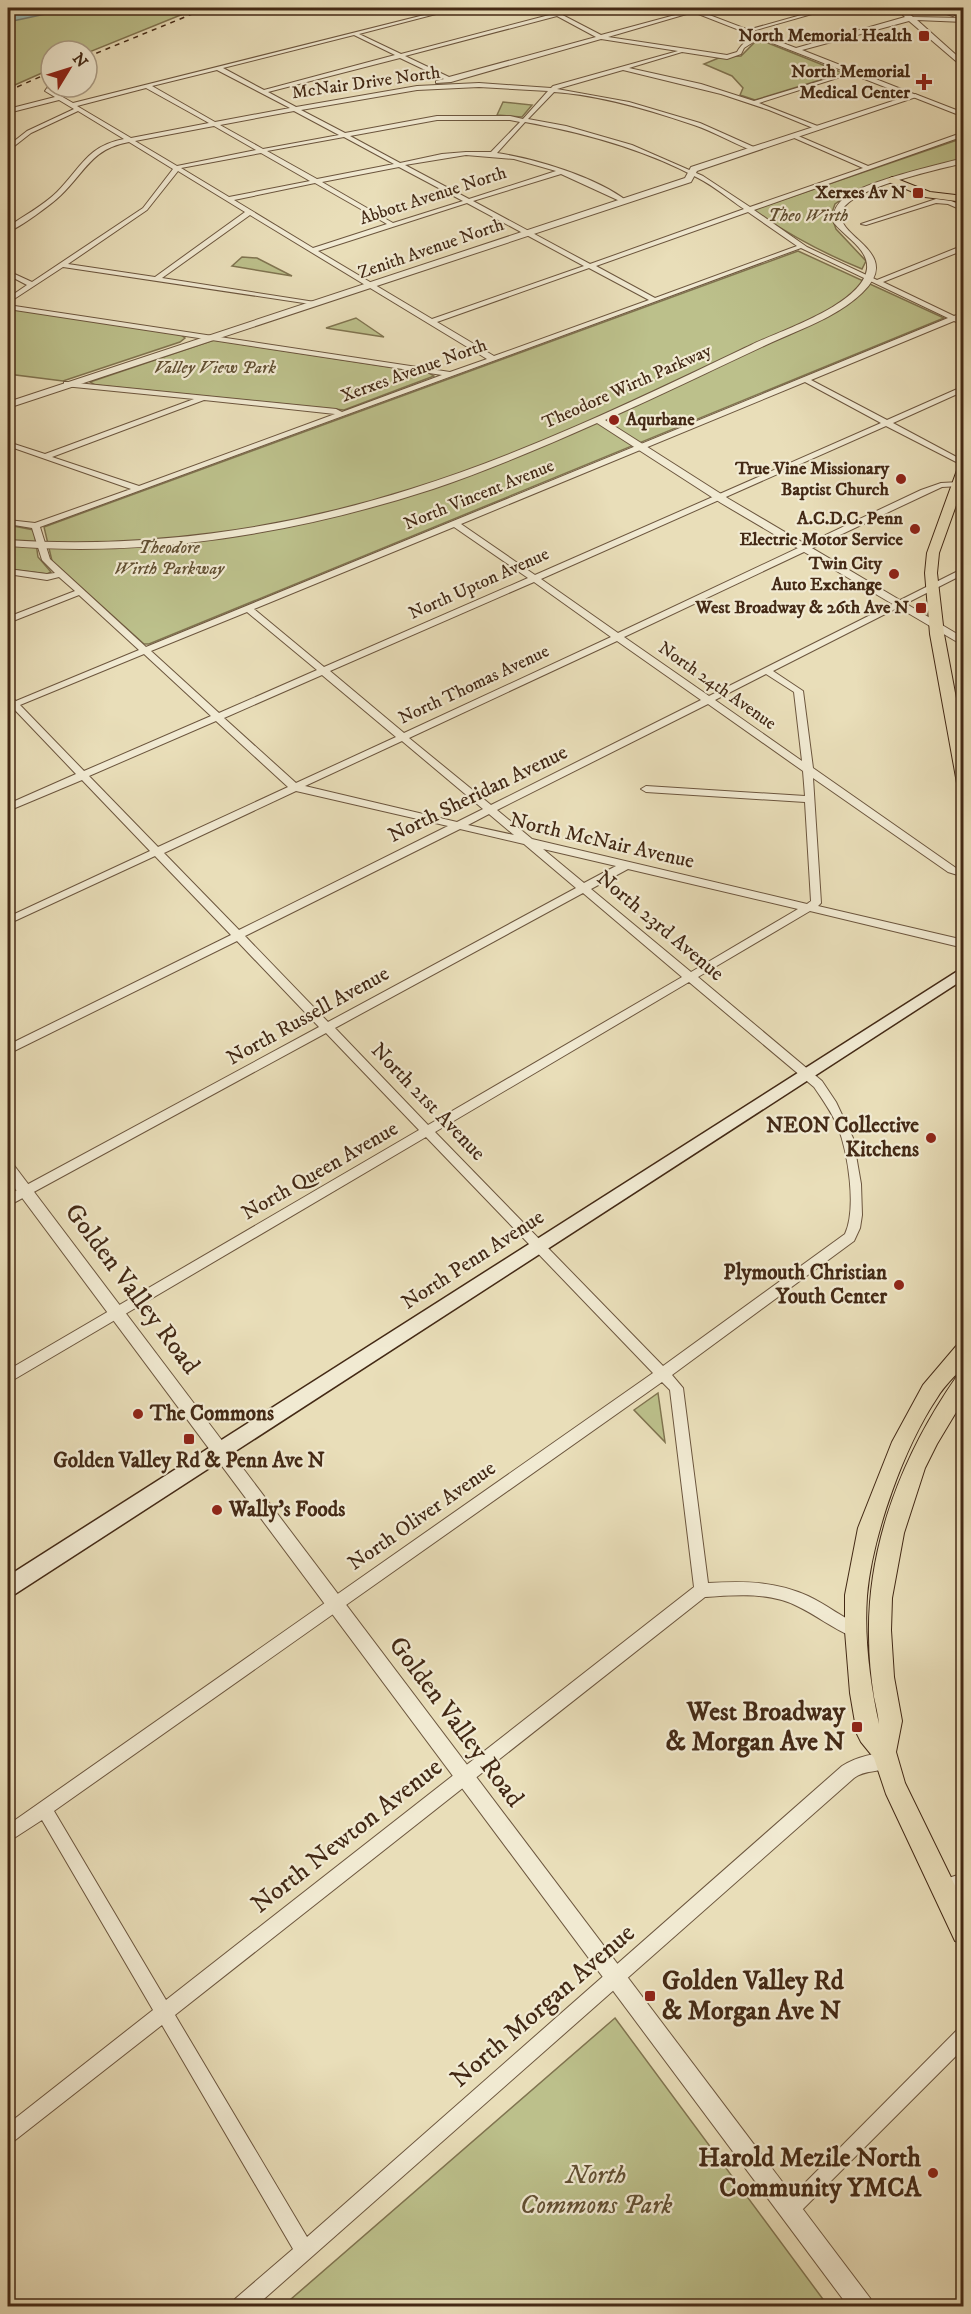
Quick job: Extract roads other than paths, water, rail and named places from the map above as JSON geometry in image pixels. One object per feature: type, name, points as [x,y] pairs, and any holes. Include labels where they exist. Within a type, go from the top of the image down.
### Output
[{"type":"main road","points":[[900,181],[929,190],[963,193]]},
{"type":"main road","points":[[900,181],[928,195],[963,199]]},
{"type":"main road","points":[[963,464],[933,553],[931,585],[963,783]]},
{"type":"main road","name":"North Penn Avenue","points":[[8,1587],[963,972]]},
{"type":"main road","points":[[963,1351],[930,1391],[902,1442],[869,1528],[856,1595],[856,1631],[861,1693],[869,1734],[885,1756],[894,1786],[953,1884],[963,1932]]},
{"type":"main road","points":[[885,1756],[890,1723],[880,1659],[880,1628],[886,1566],[903,1504],[922,1452],[934,1425],[963,1382]]},
{"type":"street","points":[[72,105],[456,8]]},
{"type":"street","points":[[546,8],[601,37],[721,56],[736,55],[742,47],[759,36]]},
{"type":"street","points":[[417,88],[601,37],[690,9],[705,8]]},
{"type":"street","points":[[747,31],[830,8]]},
{"type":"street","points":[[899,8],[963,66]]},
{"type":"street","points":[[690,9],[963,115]]},
{"type":"street","points":[[263,92],[558,14]]},
{"type":"street","points":[[795,50],[887,22],[910,18],[963,21]]},
{"type":"street","points":[[353,33],[462,86]]},
{"type":"street","points":[[493,154],[552,90],[684,50]]},
{"type":"street","points":[[218,68],[654,300]]},
{"type":"street","points":[[622,68],[682,80],[755,102],[818,128]]},
{"type":"street","points":[[755,102],[851,72]]},
{"type":"street","points":[[147,86],[393,225]]},
{"type":"street","name":"McNair Drive North","points":[[8,230],[58,195],[97,151],[113,143],[294,108],[417,88],[462,86],[552,90],[597,97],[665,113],[719,132],[754,149]]},
{"type":"street","name":"Zenith Avenue North","points":[[176,347],[212,338],[450,257],[688,180],[694,169],[915,96]]},
{"type":"street","points":[[8,111],[56,99]]},
{"type":"street","points":[[62,99],[493,359]]},
{"type":"street","points":[[8,148],[29,132],[80,109]]},
{"type":"street","points":[[8,301],[145,209],[158,194],[170,173],[177,168],[186,169],[346,136],[441,121],[523,120],[609,138],[655,156],[691,174],[695,180],[744,211],[776,236],[794,245],[802,246],[963,323]]},
{"type":"street","points":[[431,322],[963,134]]},
{"type":"street","points":[[794,136],[866,167]]},
{"type":"street","points":[[229,200],[454,154],[493,154],[526,160],[563,171],[622,200]]},
{"type":"street","points":[[900,181],[963,160]]},
{"type":"street","points":[[873,280],[869,257],[859,243],[843,229],[836,217],[839,207],[844,201],[863,190],[963,165]]},
{"type":"street","name":"Abbott Avenue North","points":[[313,250],[563,171]]},
{"type":"street","points":[[864,224],[936,201],[963,209]]},
{"type":"street","points":[[157,279],[250,212]]},
{"type":"street","name":"Xerxes Avenue North","points":[[36,526],[802,246]]},
{"type":"street","points":[[873,280],[963,247]]},
{"type":"street","points":[[63,265],[315,304]]},
{"type":"street","points":[[8,273],[33,285]]},
{"type":"street","name":"Theodore Wirth Parkway","points":[[8,543],[42,546],[105,545],[192,538],[253,530],[324,516],[444,481],[593,420],[831,310],[856,295],[873,280]]},
{"type":"street","name":"Zenith Avenue North","points":[[8,405],[202,336],[305,302],[369,284]]},
{"type":"street","points":[[8,307],[451,374]]},
{"type":"street","name":"North Vincent Avenue","points":[[10,703],[248,608],[963,314]]},
{"type":"street","points":[[806,380],[963,464]]},
{"type":"street","points":[[67,384],[336,411],[341,415]]},
{"type":"street","name":"North Upton Avenue","points":[[8,808],[720,497],[963,388]]},
{"type":"street","points":[[44,456],[205,398]]},
{"type":"street","points":[[593,420],[620,440],[639,447],[963,643]]},
{"type":"street","points":[[8,444],[139,489]]},
{"type":"street","name":"North Thomas Avenue","points":[[8,921],[935,487],[957,484]]},
{"type":"street","points":[[8,522],[36,526]]},
{"type":"street","name":"North 24th Avenue","points":[[454,523],[952,870],[963,874]]},
{"type":"street","name":"North McNair Avenue","points":[[36,526],[46,560],[294,787],[963,944]]},
{"type":"street","name":"North Sheridan Avenue","points":[[8,1050],[963,570]]},
{"type":"street","points":[[8,572],[47,577],[61,574]]},
{"type":"street","points":[[8,620],[80,592]]},
{"type":"street","name":"North 23rd Avenue","points":[[248,608],[807,1074],[825,1093],[844,1130],[852,1157],[855,1228]]},
{"type":"street","points":[[766,670],[798,691],[800,696],[808,769],[816,898],[816,903],[808,908]]},
{"type":"street","name":"North 21st Avenue","points":[[10,703],[676,1388],[702,1590]]},
{"type":"street","points":[[646,789],[809,799]]},
{"type":"street","name":"North Russell Avenue","points":[[8,1202],[626,865]]},
{"type":"street","name":"North Queen Avenue","points":[[8,1377],[808,908]]},
{"type":"street","name":"Golden Valley Road","points":[[8,1168],[862,2307]]},
{"type":"street","name":"North Oliver Avenue","points":[[8,1834],[663,1374],[850,1237],[855,1228]]},
{"type":"street","points":[[702,1590],[762,1588],[782,1592],[816,1608],[838,1624],[856,1631]]},
{"type":"street","name":"North Newton Avenue","points":[[8,2135],[702,1590]]},
{"type":"street","name":"North Morgan Avenue","points":[[242,2307],[848,1772],[855,1767],[885,1756]]},
{"type":"street","points":[[44,1809],[305,2251]]},
{"type":"street","points":[[790,2210],[963,2034]]},
{"type":"water","points":[[84,8],[77,11],[64,10],[8,22],[8,12]]},
{"type":"railway","points":[[99,52],[207,8]]},
{"type":"railway","points":[[8,91],[39,77]]},
{"type":"place","name":"North Memorial Health","points":[[924,36]]},
{"type":"place","name":"North Memorial Medical Center","points":[[924,82]]},
{"type":"place","name":"Xerxes Av N","points":[[918,193]]},
{"type":"place","name":"Aqurbane","points":[[614,420]]},
{"type":"place","name":"True Vine Missionary Baptist Church","points":[[901,479]]},
{"type":"place","name":"A.C.D.C. Penn Electric Motor Service","points":[[915,529]]},
{"type":"place","name":"Twin City Auto Exchange","points":[[894,574]]},
{"type":"place","name":"West Broadway & 26th Ave N","points":[[921,608]]},
{"type":"place","name":"NEON Collective Kitchens","points":[[931,1138]]},
{"type":"place","name":"Plymouth Christian Youth Center","points":[[899,1285]]},
{"type":"place","name":"The Commons","points":[[138,1414]]},
{"type":"place","name":"Golden Valley Rd & Penn Ave N","points":[[189,1439]]},
{"type":"place","name":"Wally's Foods","points":[[217,1510]]},
{"type":"place","name":"West Broadway & Morgan Ave N","points":[[857,1727]]},
{"type":"place","name":"Golden Valley Rd & Morgan Ave N","points":[[650,1996]]},
{"type":"place","name":"Harold Mezile North Community YMCA","points":[[933,2173]]},
{"type":"park label","name":"Theo Wirth","points":[[808,216]]},
{"type":"park label","name":"Valley View Park","points":[[215,368]]},
{"type":"park label","name":"North Commons Park","points":[[596,2190]]}]
